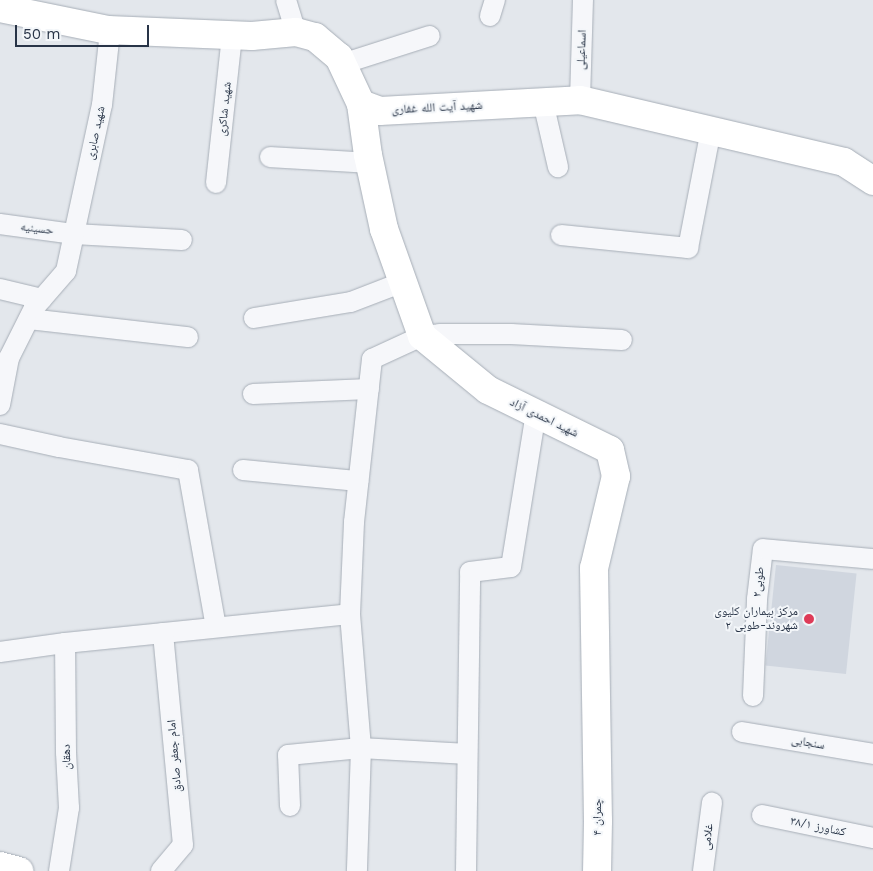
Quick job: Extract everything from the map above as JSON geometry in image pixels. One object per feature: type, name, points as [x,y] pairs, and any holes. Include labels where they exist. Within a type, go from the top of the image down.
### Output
[{"type":"street","points":[[286,0],[296,32]]},
{"type":"street","name":"اسماعیلی","points":[[580,100],[583,0]]},
{"type":"street","points":[[0,8],[110,31],[252,36],[296,32],[315,37],[340,57],[361,104],[370,164],[384,230],[422,336]]},
{"type":"street","name":"شهید صابری","points":[[0,405],[9,358],[29,319],[42,299],[66,270],[102,105],[110,31]]},
{"type":"street","name":"شهید شاکری","points":[[216,183],[232,35]]},
{"type":"street","points":[[342,64],[430,36]]},
{"type":"street","name":"شهید آیت الله غفاری","points":[[361,104],[380,111],[580,100],[844,162],[873,181]]},
{"type":"street","points":[[543,102],[558,167]]},
{"type":"street","points":[[561,235],[688,248],[711,130]]},
{"type":"street","points":[[270,157],[370,164]]},
{"type":"street","name":"حسینیه","points":[[0,224],[74,234],[182,240]]},
{"type":"street","points":[[254,318],[351,302],[403,282]]},
{"type":"street","points":[[0,289],[42,299]]},
{"type":"street","points":[[29,319],[188,337]]},
{"type":"street","points":[[357,871],[361,748],[350,614],[354,522],[372,359],[422,336],[511,334],[622,340]]},
{"type":"street","name":"شهید احمدی آزاد","points":[[422,336],[488,390],[610,450],[616,476],[594,568],[597,763]]},
{"type":"street","points":[[253,394],[369,389]]},
{"type":"street","points":[[466,871],[470,572],[511,568],[536,413]]},
{"type":"street","points":[[0,434],[59,447],[188,470],[216,627]]},
{"type":"street","points":[[243,470],[358,480]]},
{"type":"street","name":"طوبی۲","points":[[753,696],[757,599],[763,549],[873,559]]},
{"type":"street","points":[[0,652],[65,643],[350,614]]},
{"type":"street","name":"امام جعفر صادق","points":[[161,871],[184,845],[163,633]]},
{"type":"street","name":"دهقان","points":[[59,871],[69,808],[66,752],[65,643]]},
{"type":"street","name":"سنجابی","points":[[742,732],[873,754]]},
{"type":"street","points":[[290,806],[288,755],[361,748],[467,754]]},
{"type":"street","name":"چمران ۴","points":[[597,763],[597,871]]},
{"type":"street","name":"غلامی","points":[[703,871],[712,803]]},
{"type":"street","name":"کشاورز ۳۸/۱","points":[[762,815],[873,838]]},
{"type":"shaded area","name":"مرکز بیماران کلیوی شهروند-طوبی ۲","points":[[776,565],[857,573],[846,674],[765,665]]},
{"type":"place","name":"مرکز بیماران کلیوی شهروند-طوبی ۲","points":[[809,619]]}]
